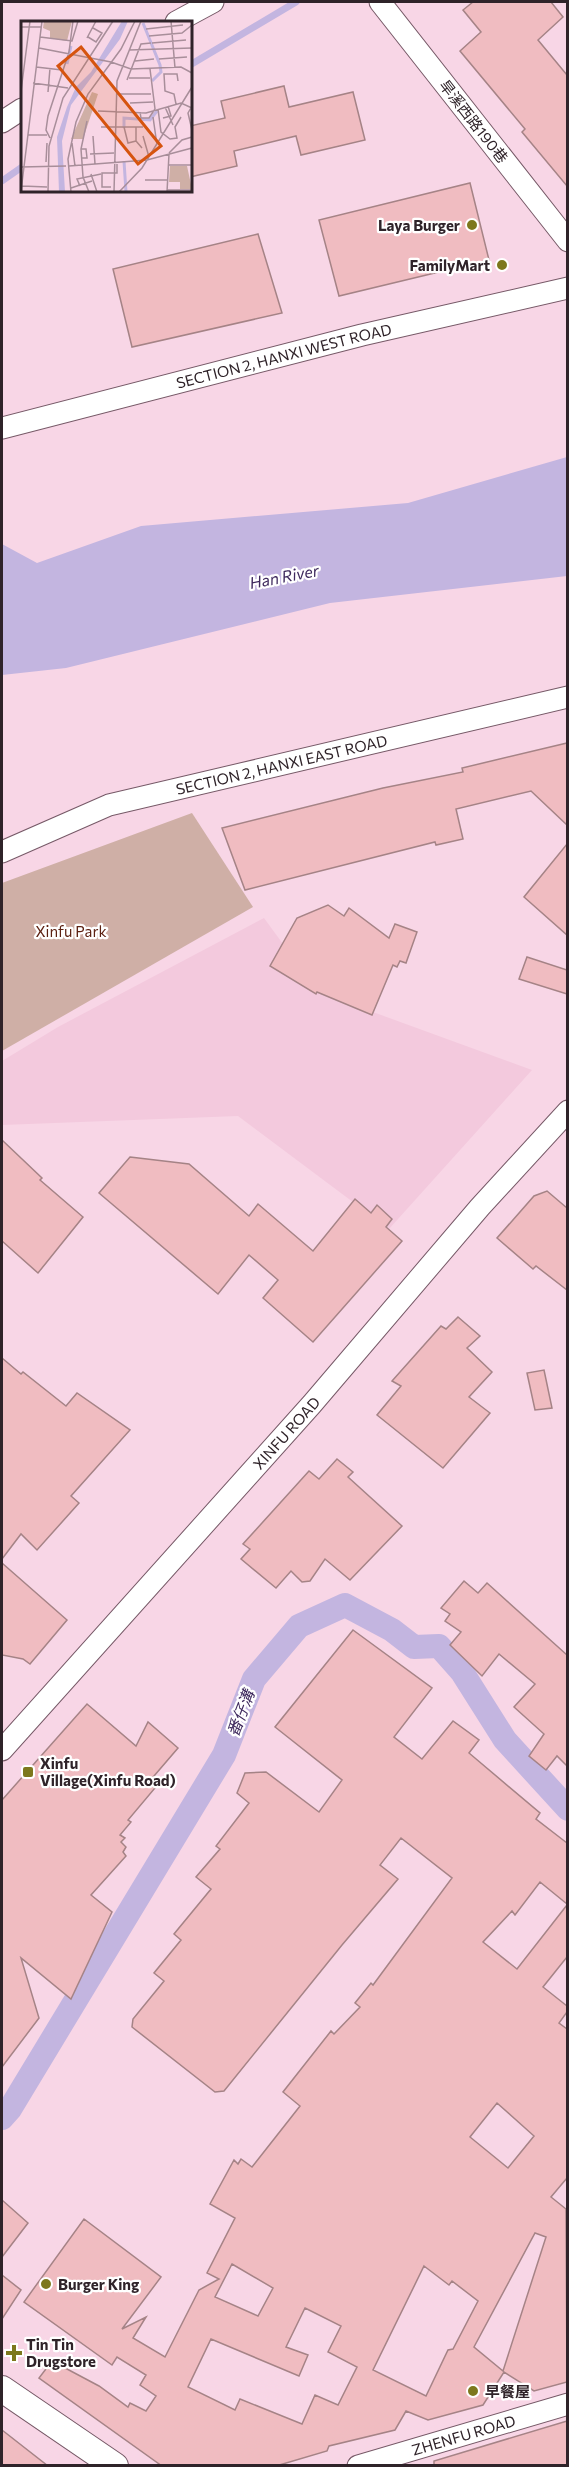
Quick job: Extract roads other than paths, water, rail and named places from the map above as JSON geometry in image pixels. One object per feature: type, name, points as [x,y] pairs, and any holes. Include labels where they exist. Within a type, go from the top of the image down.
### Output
[{"type":"street","points":[[178,21],[213,2]]},
{"type":"street","name":"旱溪西路190巷","points":[[380,2],[567,241]]},
{"type":"street","name":"SECTION 2, HANXI WEST ROAD","points":[[2,428],[362,335],[567,288]]},
{"type":"street","name":"SECTION 2, HANXI EAST ROAD","points":[[2,852],[109,805],[567,697]]},
{"type":"street","name":"XINFU ROAD","points":[[2,1750],[312,1404],[480,1207],[567,1111]]},
{"type":"street","points":[[2,2389],[115,2466]]},
{"type":"street","name":"ZHENFU ROAD","points":[[358,2466],[567,2403]]},
{"type":"water","name":"Han River","points":[[567,457],[567,576],[330,603],[66,668],[2,675],[2,544],[37,563],[141,526],[408,503]]},
{"type":"waterway","points":[[192,64],[296,2]]},
{"type":"waterway","points":[[2,181],[21,168]]},
{"type":"waterway","name":"番仔溝","points":[[2,2118],[10,2109],[224,1755],[254,1679],[299,1626],[345,1605],[392,1630],[414,1647],[439,1646],[462,1672],[505,1740],[568,1809]]},
{"type":"place","name":"Laya Burger","points":[[472,225]]},
{"type":"place","name":"FamilyMart","points":[[502,265]]},
{"type":"place","name":"Xinfu Village(Xinfu Road)","points":[[28,1772]]},
{"type":"place","name":"Burger King","points":[[46,2284]]},
{"type":"place","name":"Tin Tin Drugstore","points":[[14,2353]]},
{"type":"place","name":"早餐屋","points":[[473,2391]]},
{"type":"park label","name":"Xinfu Park","points":[[71,931]]}]
